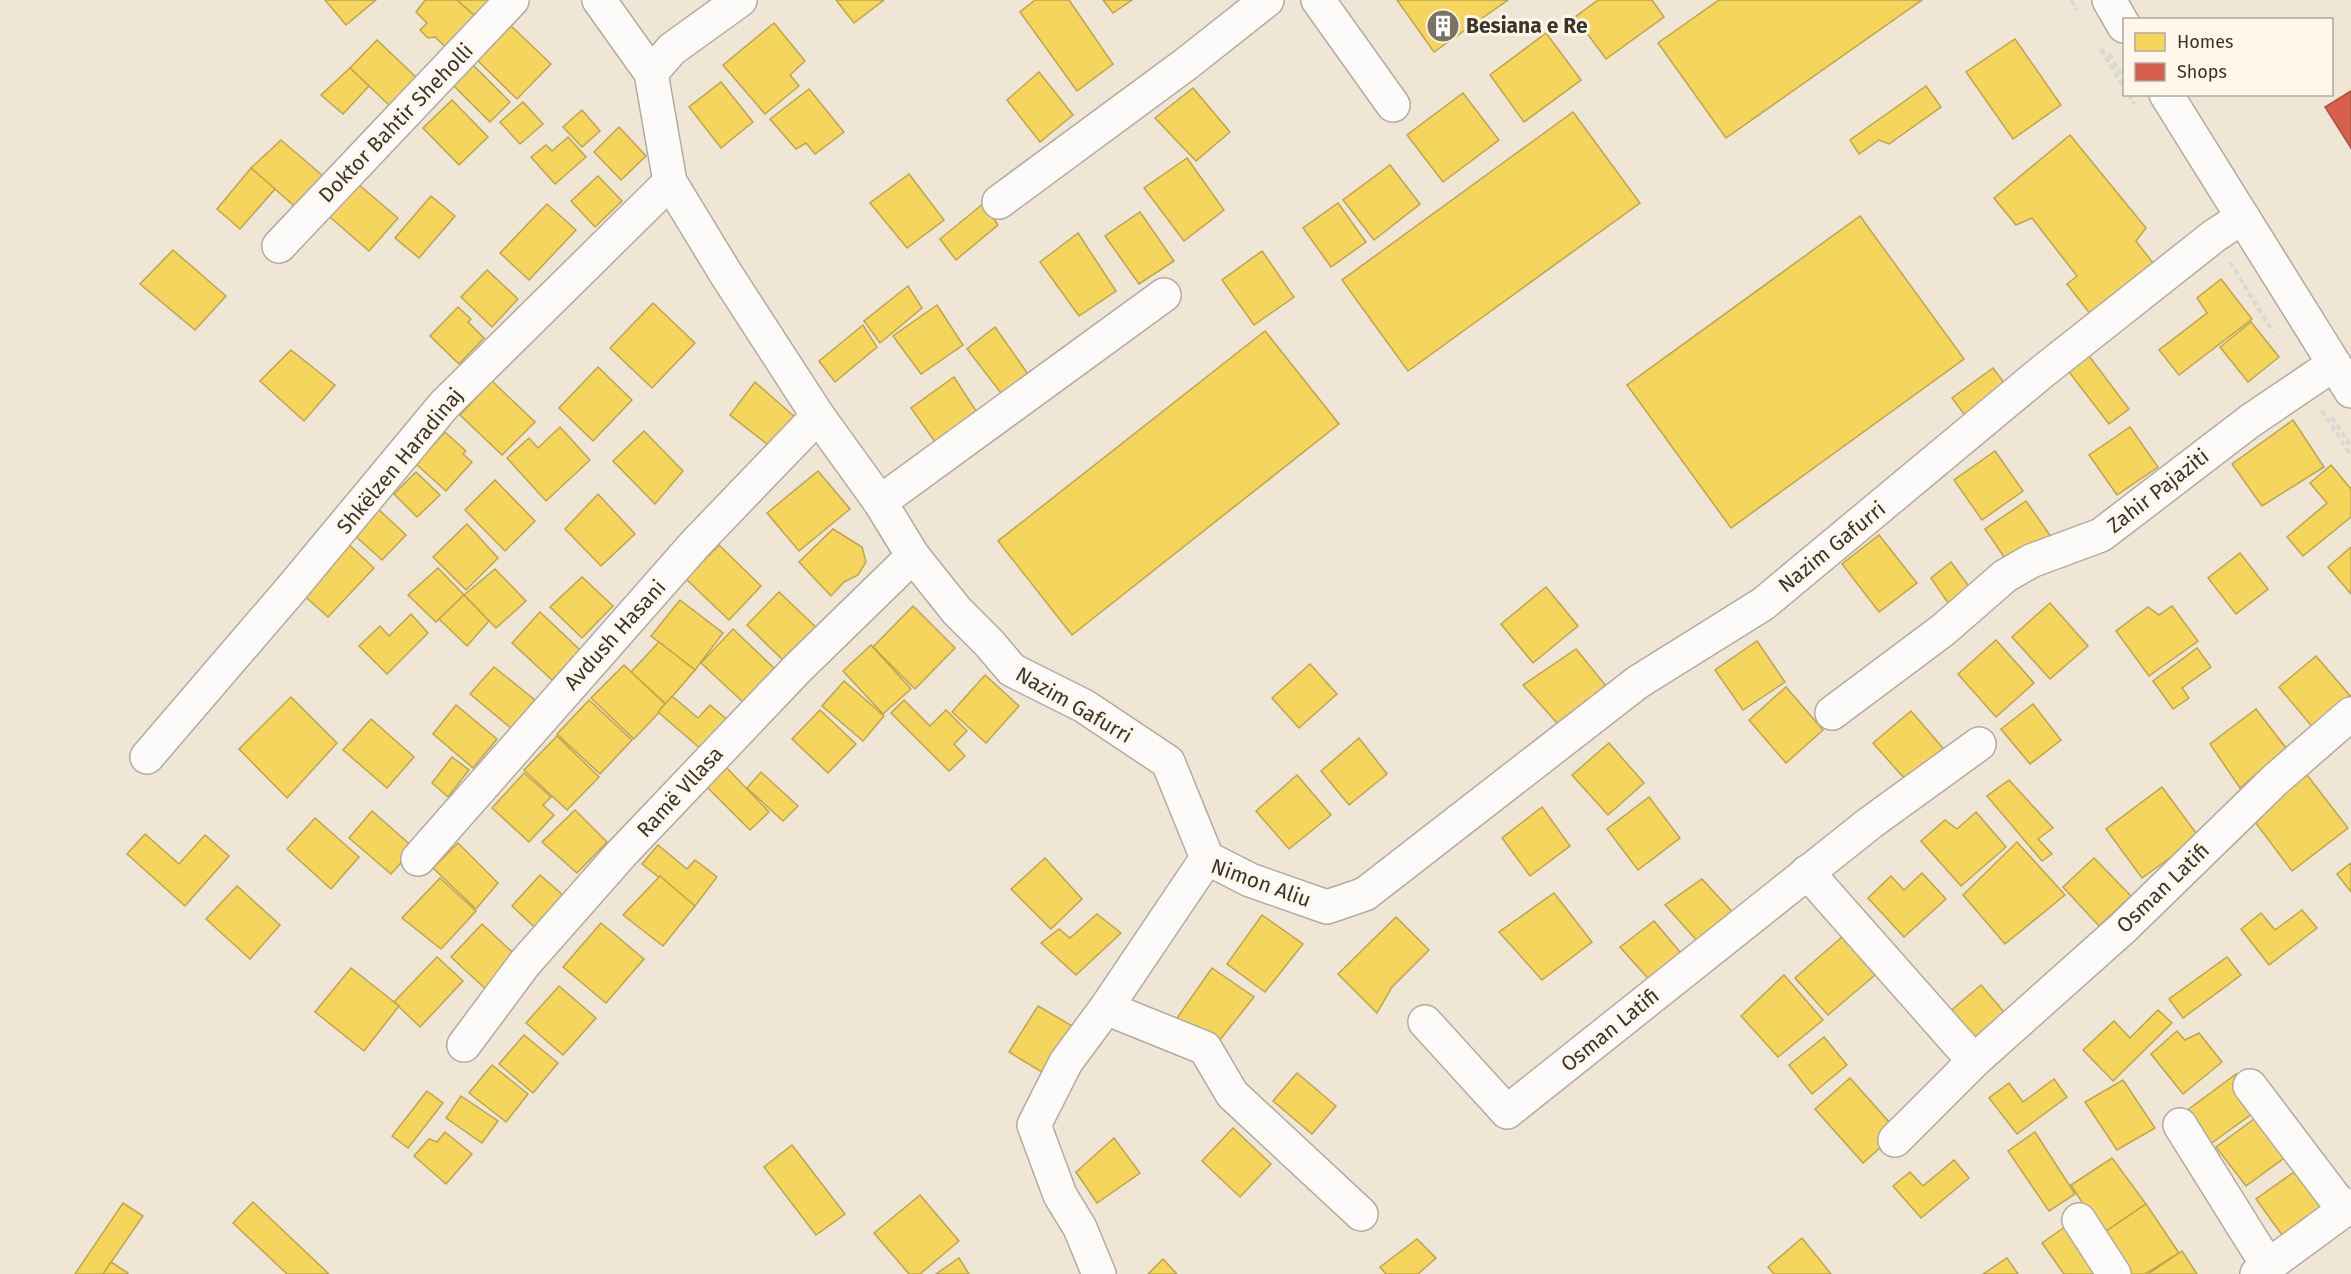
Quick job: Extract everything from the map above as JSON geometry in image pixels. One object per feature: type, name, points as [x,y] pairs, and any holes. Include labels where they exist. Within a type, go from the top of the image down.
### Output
[{"type":"street","name":"Doktor Bahtir Sheholli","points":[[279,246],[512,0]]},
{"type":"street","points":[[599,0],[651,73],[670,182]]},
{"type":"street","points":[[651,73],[672,49],[740,0]]},
{"type":"street","points":[[999,202],[1186,64],[1267,0]]},
{"type":"street","points":[[1318,0],[1393,105]]},
{"type":"street","points":[[2109,0],[2123,24]]},
{"type":"street","points":[[2167,96],[2351,392]]},
{"type":"street","name":"Nazim Gafurri","points":[[670,182],[726,274],[818,416],[880,502],[913,556],[957,611],[1012,670],[1084,706],[1168,762],[1207,858]]},
{"type":"street","name":"Shkëlzen Haradinaj","points":[[147,758],[444,405],[670,182]]},
{"type":"street","name":"Nazim Gafurri","points":[[1409,861],[1638,682],[1763,604],[2042,372],[2214,236],[2243,217]]},
{"type":"street","points":[[880,502],[1164,295]]},
{"type":"street","name":"Zahir Pajaziti","points":[[1832,713],[1943,630],[2005,576],[2031,561],[2101,535],[2250,421],[2334,364]]},
{"type":"street","name":"Avdush Hasani","points":[[418,860],[696,543],[818,416]]},
{"type":"street","name":"Ramë Vllasa","points":[[464,1045],[525,963],[622,853],[798,668],[913,556]]},
{"type":"street","name":"Osman Latifi","points":[[1895,1140],[1974,1061],[2123,928],[2275,780],[2351,714]]},
{"type":"street","name":"Osman Latifi","points":[[1425,1022],[1507,1112],[1807,872],[1979,744]]},
{"type":"street","name":"Nimon Aliu","points":[[1099,1274],[1080,1228],[1060,1195],[1034,1125],[1066,1062],[1106,1008],[1207,858],[1250,880],[1327,907],[1365,894],[1409,861]]},
{"type":"street","points":[[1807,872],[1974,1061]]},
{"type":"street","points":[[1106,1008],[1205,1048],[1232,1094],[1361,1214]]},
{"type":"street","points":[[2180,1125],[2263,1270],[2348,1208],[2250,1086]]},
{"type":"street","points":[[2079,1220],[2114,1274]]},
{"type":"building: Homes","points":[[325,0],[376,0],[346,25]]},
{"type":"building: Homes","points":[[425,0],[457,0],[482,22],[452,53],[435,37],[428,38],[420,30],[427,23],[416,12]]},
{"type":"building: Homes","points":[[457,0],[488,0],[482,22]]},
{"type":"building: Homes","points":[[836,0],[884,0],[854,23]]},
{"type":"building: Homes","points":[[1035,0],[1069,0],[1113,64],[1077,91],[1020,12]]},
{"type":"building: Homes","points":[[1103,0],[1132,0],[1113,13]]},
{"type":"building: Homes","name":"Besiana e Re","points":[[1397,0],[1508,0],[1434,52]]},
{"type":"building: Homes","points":[[1598,0],[1652,0],[1664,17],[1606,59],[1575,17]]},
{"type":"building: Homes","points":[[1719,0],[1922,0],[1726,138],[1658,43]]},
{"type":"building: Homes","points":[[774,23],[805,61],[790,75],[799,86],[765,114],[723,65]]},
{"type":"building: Homes","points":[[509,24],[551,64],[517,99],[475,58]]},
{"type":"building: Homes","points":[[1546,33],[1581,80],[1524,122],[1490,75]]},
{"type":"building: Homes","points":[[2015,39],[2061,105],[2013,139],[1966,72]]},
{"type":"building: Homes","points":[[377,40],[418,79],[390,106],[350,68]]},
{"type":"building: Homes","points":[[470,62],[510,102],[490,122],[450,82]]},
{"type":"building: Homes","points":[[350,68],[369,86],[343,114],[321,95]]},
{"type":"building: Homes","points":[[1039,72],[1073,115],[1040,142],[1007,100]]},
{"type":"building: Homes","points":[[721,82],[753,122],[721,148],[689,107]]},
{"type":"building: Homes","points":[[1926,86],[1941,107],[1889,144],[1879,140],[1859,154],[1850,140]]},
{"type":"building: Homes","points":[[1193,88],[1230,132],[1196,161],[1155,118]]},
{"type":"building: Homes","points":[[809,89],[844,132],[815,154],[806,143],[796,149],[770,119]]},
{"type":"building: Homes","points":[[1463,93],[1499,140],[1443,182],[1407,135]]},
{"type":"building: Homes","points":[[452,100],[488,137],[459,165],[423,128]]},
{"type":"building: Homes","points":[[523,102],[543,124],[520,144],[500,122]]},
{"type":"building: Homes","points":[[582,110],[600,131],[582,147],[563,127]]},
{"type":"building: Homes","points":[[1573,112],[1640,203],[1408,371],[1342,280]]},
{"type":"building: Homes","points":[[619,127],[646,156],[621,180],[594,152]]},
{"type":"building: Homes","points":[[2070,135],[2146,228],[2136,241],[2160,272],[2095,320],[2067,284],[2077,276],[2032,218],[2016,225],[1994,198]]},
{"type":"building: Homes","points":[[568,137],[586,157],[555,184],[531,157],[546,145],[552,151]]},
{"type":"building: Homes","points":[[281,140],[330,182],[300,211],[251,168]]},
{"type":"building: Homes","points":[[1187,158],[1224,210],[1184,241],[1144,188]]},
{"type":"building: Homes","points":[[1390,165],[1420,204],[1374,240],[1343,200]]},
{"type":"building: Homes","points":[[251,168],[275,189],[240,229],[217,209]]},
{"type":"building: Homes","points":[[909,174],[944,220],[907,248],[870,203]]},
{"type":"building: Homes","points":[[598,176],[622,201],[595,227],[571,201]]},
{"type":"building: Homes","points":[[352,179],[398,218],[369,251],[324,212]]},
{"type":"building: Homes","points":[[431,196],[455,216],[419,258],[395,238]]},
{"type":"building: Homes","points":[[984,203],[998,225],[956,260],[940,239]]},
{"type":"building: Homes","points":[[1338,203],[1366,242],[1331,267],[1303,228]]},
{"type":"building: Homes","points":[[547,204],[576,230],[529,280],[500,253]]},
{"type":"building: Homes","points":[[1140,212],[1174,261],[1139,284],[1105,236]]},
{"type":"building: Homes","points":[[1860,216],[1964,359],[1731,528],[1627,385]]},
{"type":"building: Homes","points":[[1078,233],[1116,291],[1079,316],[1040,262]]},
{"type":"building: Homes","points":[[173,250],[226,296],[195,330],[140,284]]},
{"type":"building: Homes","points":[[1262,251],[1294,297],[1254,325],[1222,280]]},
{"type":"building: Homes","points":[[487,270],[518,299],[492,327],[461,297]]},
{"type":"building: Homes","points":[[2221,279],[2252,319],[2179,375],[2159,350],[2207,313],[2197,298]]},
{"type":"building: Homes","points":[[908,286],[922,308],[880,343],[864,321]]},
{"type":"building: Homes","points":[[653,303],[695,343],[652,388],[610,348]]},
{"type":"building: Homes","points":[[937,305],[963,345],[921,374],[893,336]]},
{"type":"building: Homes","points":[[458,307],[471,319],[468,322],[484,338],[459,364],[430,336]]},
{"type":"building: Homes","points":[[2251,322],[2279,357],[2248,382],[2220,347]]},
{"type":"building: Homes","points":[[863,325],[877,347],[835,382],[819,361]]},
{"type":"building: Homes","points":[[995,327],[1028,374],[1001,393],[967,349]]},
{"type":"building: Homes","points":[[1265,331],[1339,424],[1072,635],[998,541]]},
{"type":"building: Homes","points":[[291,350],[335,385],[304,421],[260,381]]},
{"type":"building: Homes","points":[[2089,356],[2129,409],[2109,424],[2069,372]]},
{"type":"building: Homes","points":[[598,367],[632,400],[593,441],[559,408]]},
{"type":"building: Homes","points":[[1993,368],[2008,388],[1967,418],[1952,398]]},
{"type":"building: Homes","points":[[954,377],[980,417],[938,446],[911,408]]},
{"type":"building: Homes","points":[[492,381],[535,422],[502,455],[460,415]]},
{"type":"building: Homes","points":[[755,382],[796,418],[772,448],[730,415]]},
{"type":"building: Homes","points":[[2293,420],[2324,467],[2262,506],[2232,464]]},
{"type":"building: Homes","points":[[560,427],[590,460],[546,501],[507,458],[529,438],[538,448]]},
{"type":"building: Homes","points":[[2130,427],[2158,467],[2117,495],[2089,455]]},
{"type":"building: Homes","points":[[644,431],[683,471],[655,504],[613,461]]},
{"type":"building: Homes","points":[[445,432],[466,451],[463,454],[472,462],[446,491],[416,464]]},
{"type":"building: Homes","points":[[1995,451],[2023,491],[1982,520],[1954,480]]},
{"type":"building: Homes","points":[[2331,465],[2351,489],[2351,517],[2303,556],[2287,537],[2327,503],[2310,483]]},
{"type":"building: Homes","points":[[818,471],[850,509],[799,551],[767,513]]},
{"type":"building: Homes","points":[[416,472],[440,495],[417,517],[394,494]]},
{"type":"building: Homes","points":[[495,480],[535,521],[505,551],[465,510]]},
{"type":"building: Homes","points":[[598,494],[635,534],[601,566],[565,529]]},
{"type":"building: Homes","points":[[2026,501],[2054,541],[2013,570],[1985,529]]},
{"type":"building: Homes","points":[[377,508],[406,535],[382,560],[353,534]]},
{"type":"building: Homes","points":[[467,524],[498,558],[466,590],[433,557]]},
{"type":"building: Homes","points":[[833,529],[862,547],[866,562],[858,575],[844,582],[831,596],[799,562]]},
{"type":"building: Homes","points":[[1879,535],[1917,583],[1879,612],[1842,564]]},
{"type":"building: Homes","points":[[345,541],[374,568],[328,617],[299,591]]},
{"type":"building: Homes","points":[[719,545],[761,586],[729,620],[686,579]]},
{"type":"building: Homes","points":[[2351,547],[2351,594],[2328,567]]},
{"type":"building: Homes","points":[[2240,553],[2268,589],[2236,614],[2208,578]]},
{"type":"building: Homes","points":[[1951,562],[1971,589],[1950,606],[1931,578]]},
{"type":"building: Homes","points":[[438,568],[464,595],[436,622],[408,595]]},
{"type":"building: Homes","points":[[495,569],[526,601],[496,628],[464,595]]},
{"type":"building: Homes","points":[[582,577],[613,606],[582,638],[550,607]]},
{"type":"building: Homes","points":[[1546,587],[1578,626],[1533,663],[1501,624]]},
{"type":"building: Homes","points":[[779,592],[821,632],[789,666],[747,625]]},
{"type":"building: Homes","points":[[464,595],[489,621],[467,646],[439,619]]},
{"type":"building: Homes","points":[[680,600],[723,633],[695,670],[651,636]]},
{"type":"building: Homes","points":[[2050,603],[2088,646],[2050,679],[2012,637]]},
{"type":"building: Homes","points":[[913,606],[955,648],[915,689],[873,647]]},
{"type":"building: Homes","points":[[2172,606],[2198,641],[2149,676],[2116,631],[2148,607],[2159,615]]},
{"type":"building: Homes","points":[[540,612],[580,650],[552,680],[512,643]]},
{"type":"building: Homes","points":[[411,614],[428,633],[387,674],[359,646],[380,626],[389,636]]},
{"type":"building: Homes","points":[[733,629],[776,670],[744,703],[701,663]]},
{"type":"building: Homes","points":[[1996,640],[2034,683],[1996,717],[1958,674]]},
{"type":"building: Homes","points":[[1757,641],[1785,682],[1743,710],[1715,670]]},
{"type":"building: Homes","points":[[659,642],[695,670],[666,704],[631,672]]},
{"type":"building: Homes","points":[[871,645],[911,689],[883,714],[843,671]]},
{"type":"building: Homes","points":[[2197,648],[2211,667],[2182,688],[2189,698],[2173,709],[2153,681]]},
{"type":"building: Homes","points":[[1576,649],[1607,687],[1558,724],[1523,685]]},
{"type":"building: Homes","points":[[2316,656],[2351,697],[2314,729],[2279,687]]},
{"type":"building: Homes","points":[[1310,664],[1337,694],[1299,728],[1272,698]]},
{"type":"building: Homes","points":[[624,665],[666,705],[634,739],[591,698]]},
{"type":"building: Homes","points":[[494,667],[535,700],[511,728],[470,694]]},
{"type":"building: Homes","points":[[985,675],[1019,706],[986,743],[952,712]]},
{"type":"building: Homes","points":[[844,681],[884,716],[863,741],[822,706]]},
{"type":"building: Homes","points":[[1786,687],[1823,730],[1786,763],[1749,720]]},
{"type":"building: Homes","points":[[672,696],[698,718],[710,705],[731,723],[702,750],[658,712]]},
{"type":"building: Homes","points":[[291,697],[337,743],[287,798],[239,749]]},
{"type":"building: Homes","points":[[589,700],[632,740],[600,774],[557,734]]},
{"type":"building: Homes","points":[[904,700],[930,726],[946,710],[967,731],[954,744],[965,756],[949,771],[891,713]]},
{"type":"building: Homes","points":[[2033,704],[2061,740],[2030,764],[2001,729]]},
{"type":"building: Homes","points":[[456,705],[497,739],[473,768],[433,734]]},
{"type":"building: Homes","points":[[2256,709],[2286,748],[2240,788],[2210,744]]},
{"type":"building: Homes","points":[[820,710],[856,744],[828,773],[792,739]]},
{"type":"building: Homes","points":[[1911,711],[1948,754],[1911,786],[1873,743]]},
{"type":"building: Homes","points":[[371,719],[414,757],[387,788],[343,750]]},
{"type":"building: Homes","points":[[557,736],[599,777],[567,810],[524,770]]},
{"type":"building: Homes","points":[[1359,738],[1387,774],[1349,805],[1321,771]]},
{"type":"building: Homes","points":[[1609,743],[1644,783],[1608,815],[1572,775]]},
{"type":"building: Homes","points":[[452,757],[469,770],[448,797],[432,783]]},
{"type":"building: Homes","points":[[724,765],[769,812],[750,830],[704,784]]},
{"type":"building: Homes","points":[[761,772],[798,806],[783,821],[747,788]]},
{"type":"building: Homes","points":[[524,773],[551,797],[543,805],[554,815],[529,842],[492,808]]},
{"type":"building: Homes","points":[[1297,775],[1331,815],[1289,849],[1256,811]]},
{"type":"building: Homes","points":[[2307,775],[2348,828],[2292,871],[2252,818]]},
{"type":"building: Homes","points":[[2009,780],[2053,828],[2038,839],[2052,854],[2042,861],[1987,796]]},
{"type":"building: Homes","points":[[2162,787],[2199,837],[2142,878],[2106,829]]},
{"type":"building: Homes","points":[[1649,797],[1680,838],[1638,870],[1607,829]]},
{"type":"building: Homes","points":[[1542,807],[1570,846],[1530,876],[1502,838]]},
{"type":"building: Homes","points":[[575,810],[607,842],[577,873],[542,842]]},
{"type":"building: Homes","points":[[372,811],[414,848],[391,874],[349,838]]},
{"type":"building: Homes","points":[[1976,812],[2006,847],[1961,886],[1921,841],[1945,820],[1957,829]]},
{"type":"building: Homes","points":[[315,818],[359,857],[331,889],[287,849]]},
{"type":"building: Homes","points":[[145,834],[179,864],[205,835],[229,856],[185,906],[127,854]]},
{"type":"building: Homes","points":[[2017,842],[2065,895],[2005,944],[1963,895]]},
{"type":"building: Homes","points":[[458,843],[498,883],[476,909],[433,868]]},
{"type":"building: Homes","points":[[658,845],[687,869],[695,860],[717,877],[695,906],[642,864]]},
{"type":"building: Homes","points":[[1045,858],[1082,899],[1051,929],[1011,889]]},
{"type":"building: Homes","points":[[2094,858],[2131,896],[2099,926],[2063,887]]},
{"type":"building: Homes","points":[[2351,863],[2351,892],[2337,874]]},
{"type":"building: Homes","points":[[1922,873],[1946,899],[1904,937],[1868,898],[1891,876],[1904,890]]},
{"type":"building: Homes","points":[[540,875],[573,904],[544,936],[512,906]]},
{"type":"building: Homes","points":[[660,876],[695,906],[663,946],[623,915]]},
{"type":"building: Homes","points":[[440,878],[476,911],[441,949],[402,918]]},
{"type":"building: Homes","points":[[1702,879],[1736,916],[1699,943],[1665,905]]},
{"type":"building: Homes","points":[[237,886],[280,925],[250,959],[206,919]]},
{"type":"building: Homes","points":[[1554,893],[1592,942],[1542,980],[1499,932]]},
{"type":"building: Homes","points":[[2302,910],[2317,928],[2269,965],[2241,929],[2261,913],[2275,930]]},
{"type":"building: Homes","points":[[1097,914],[1121,933],[1076,975],[1041,943],[1059,929],[1070,938]]},
{"type":"building: Homes","points":[[1262,915],[1303,944],[1265,992],[1227,964]]},
{"type":"building: Homes","points":[[1396,917],[1429,950],[1392,987],[1377,1013],[1338,974]]},
{"type":"building: Homes","points":[[1654,921],[1685,958],[1653,984],[1620,947]]},
{"type":"building: Homes","points":[[601,923],[644,959],[606,1003],[563,967]]},
{"type":"building: Homes","points":[[482,924],[523,962],[492,995],[451,957]]},
{"type":"building: Homes","points":[[1842,937],[1875,975],[1828,1015],[1795,978]]},
{"type":"building: Homes","points":[[437,957],[463,981],[420,1027],[394,1002]]},
{"type":"building: Homes","points":[[2227,957],[2241,975],[2183,1018],[2169,999]]},
{"type":"building: Homes","points":[[351,968],[399,1006],[364,1051],[315,1012]]},
{"type":"building: Homes","points":[[1212,968],[1254,997],[1215,1046],[1177,1018]]},
{"type":"building: Homes","points":[[1784,975],[1823,1020],[1778,1057],[1741,1016]]},
{"type":"building: Homes","points":[[1981,985],[2010,1019],[1977,1047],[1948,1013]]},
{"type":"building: Homes","points":[[559,986],[596,1018],[563,1055],[526,1023]]},
{"type":"building: Homes","points":[[1038,1006],[1079,1030],[1050,1077],[1009,1052]]},
{"type":"building: Homes","points":[[2158,1010],[2172,1023],[2113,1081],[2083,1050],[2114,1021],[2130,1038]]},
{"type":"building: Homes","points":[[2177,1031],[2185,1040],[2199,1033],[2222,1062],[2183,1094],[2151,1054]]},
{"type":"building: Homes","points":[[524,1035],[558,1063],[533,1093],[499,1064]]},
{"type":"building: Homes","points":[[1824,1037],[1847,1065],[1812,1094],[1789,1065]]},
{"type":"building: Homes","points":[[492,1065],[528,1094],[506,1122],[469,1093]]},
{"type":"building: Homes","points":[[1297,1073],[1336,1106],[1312,1134],[1273,1101]]},
{"type":"building: Homes","points":[[2236,1074],[2260,1108],[2209,1145],[2185,1112]]},
{"type":"building: Homes","points":[[1850,1078],[1898,1132],[1863,1163],[1815,1109]]},
{"type":"building: Homes","points":[[2054,1079],[2067,1097],[2017,1134],[1989,1098],[2009,1083],[2023,1102]]},
{"type":"building: Homes","points":[[2123,1080],[2155,1128],[2117,1150],[2085,1102]]},
{"type":"building: Homes","points":[[427,1091],[443,1103],[408,1148],[392,1136]]},
{"type":"building: Homes","points":[[461,1096],[498,1121],[482,1143],[446,1118]]},
{"type":"building: Homes","points":[[2261,1114],[2291,1153],[2246,1186],[2216,1147]]},
{"type":"building: Homes","points":[[1233,1128],[1271,1164],[1240,1197],[1202,1161]]},
{"type":"building: Homes","points":[[445,1132],[472,1154],[446,1184],[414,1156],[429,1139],[437,1142]]},
{"type":"building: Homes","points":[[2035,1132],[2075,1194],[2049,1211],[2008,1151]]},
{"type":"building: Homes","points":[[1114,1138],[1140,1173],[1097,1203],[1076,1172]]},
{"type":"building: Homes","points":[[792,1145],[845,1214],[816,1235],[764,1167]]},
{"type":"building: Homes","points":[[2112,1158],[2146,1204],[2102,1234],[2071,1185]]},
{"type":"building: Homes","points":[[1954,1160],[1969,1178],[1921,1218],[1893,1186],[1910,1172],[1923,1186]]},
{"type":"building: Homes","points":[[2301,1167],[2331,1209],[2287,1242],[2256,1199]]},
{"type":"building: Homes","points":[[920,1195],[959,1241],[920,1274],[909,1274],[874,1233]]},
{"type":"building: Homes","points":[[253,1202],[329,1274],[287,1274],[233,1223]]},
{"type":"building: Homes","points":[[123,1203],[143,1216],[103,1274],[75,1274]]},
{"type":"building: Homes","points":[[2146,1204],[2179,1253],[2145,1274],[2130,1274],[2102,1234]]},
{"type":"building: Homes","points":[[2072,1222],[2098,1274],[2064,1274],[2042,1243]]},
{"type":"building: Homes","points":[[1802,1238],[1831,1274],[1774,1274],[1768,1267]]},
{"type":"building: Homes","points":[[1417,1239],[1436,1258],[1418,1274],[1386,1274],[1380,1267]]},
{"type":"building: Homes","points":[[2182,1251],[2197,1274],[2148,1274]]},
{"type":"building: Homes","points":[[959,1258],[969,1274],[936,1274]]},
{"type":"building: Homes","points":[[2007,1258],[2018,1274],[1983,1274]]},
{"type":"building: Homes","points":[[1163,1259],[1177,1274],[1148,1274]]},
{"type":"building: Homes","points":[[111,1262],[128,1273],[103,1274]]},
{"type":"building: Shops","points":[[2351,91],[2351,148],[2325,107]]},
{"type":"place","name":"Besiana e Re","points":[[1443,26]]}]
